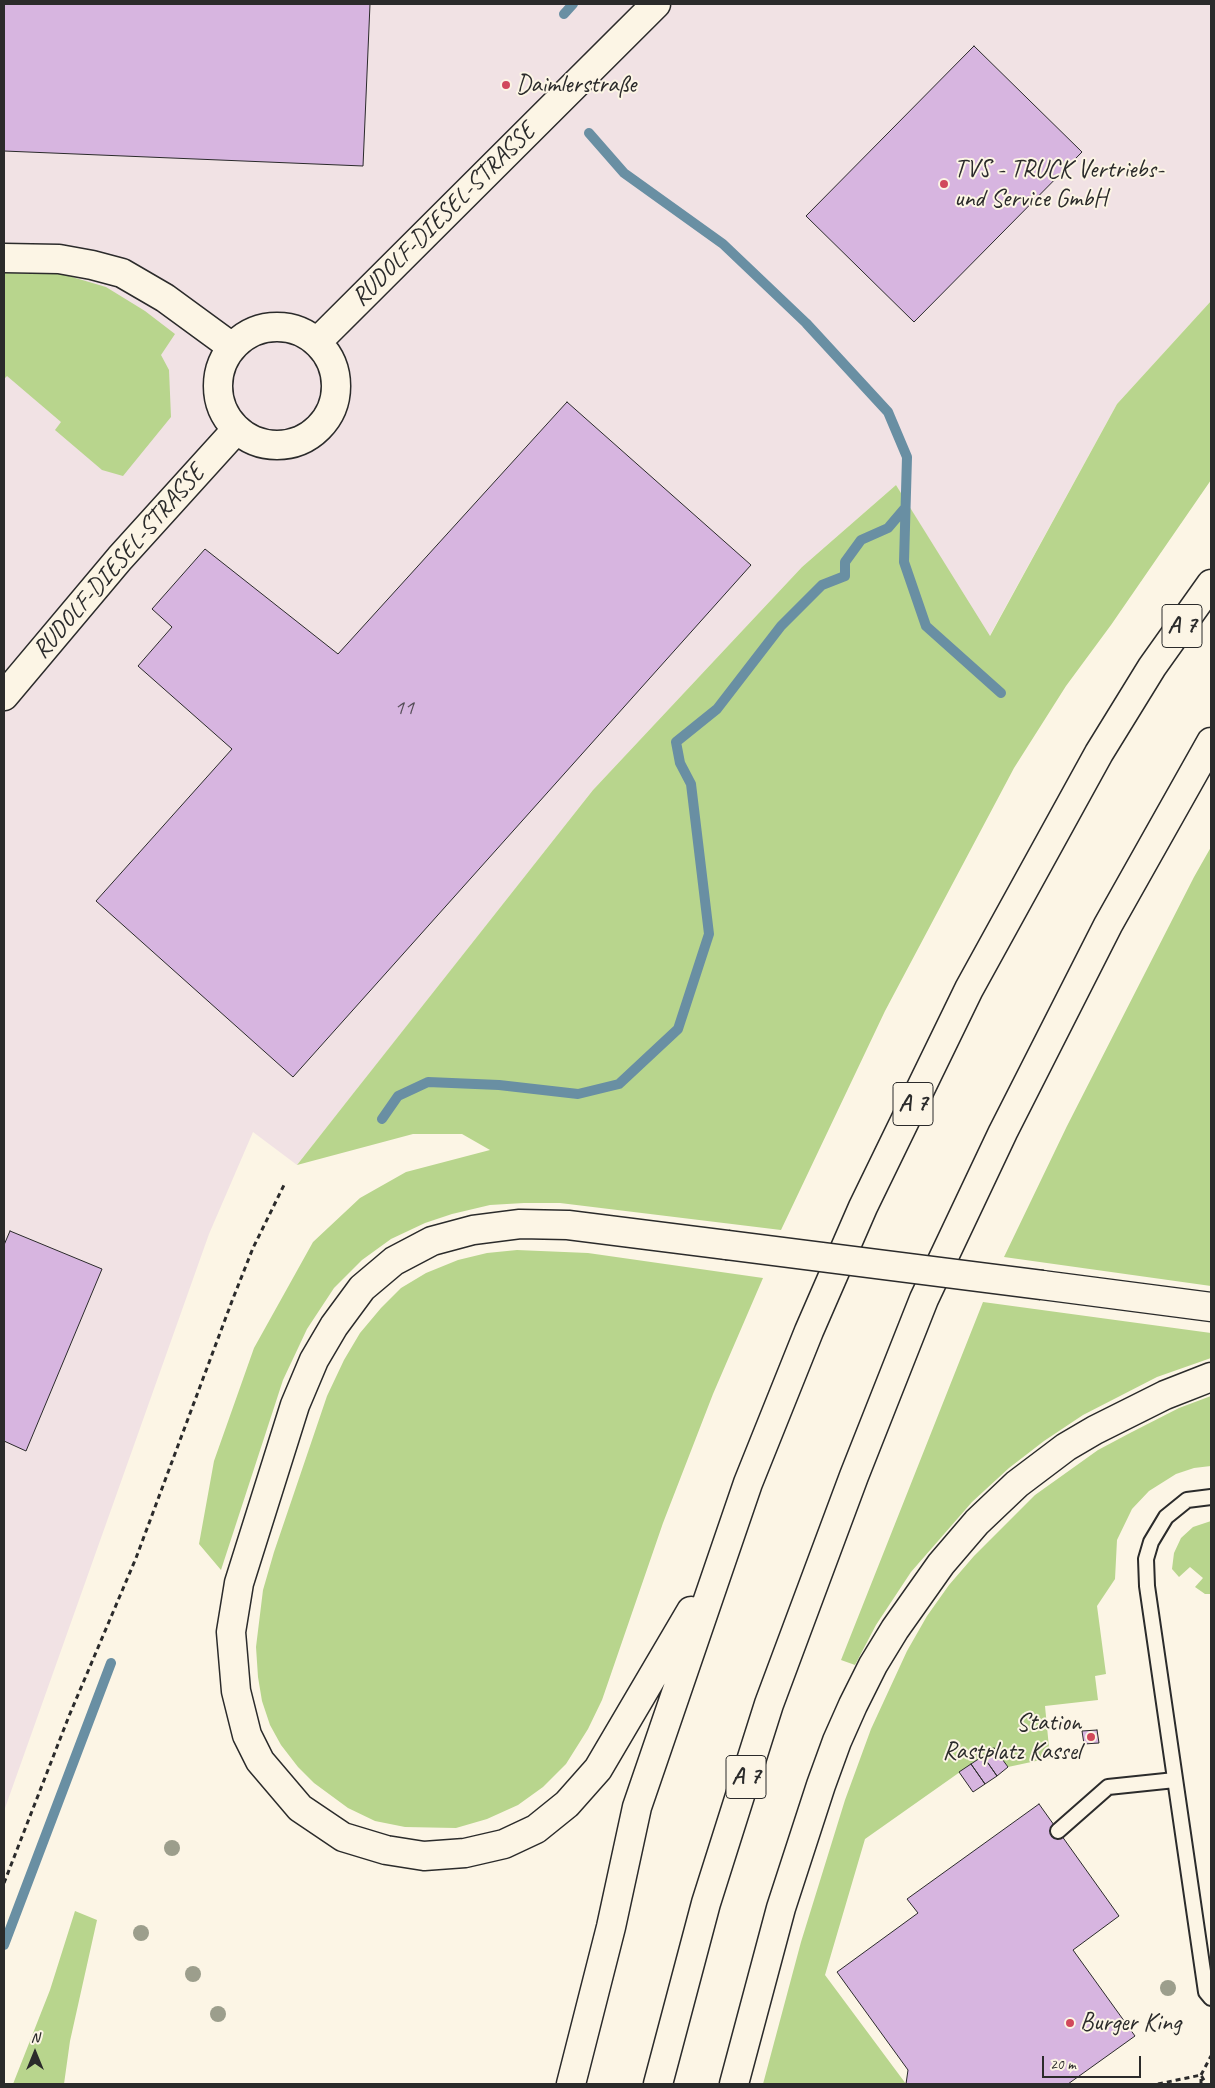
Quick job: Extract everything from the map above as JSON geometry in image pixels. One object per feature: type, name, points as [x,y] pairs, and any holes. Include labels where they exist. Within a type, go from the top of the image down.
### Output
[{"type":"main road","name":"RUDOLF-DIESEL-STRASSE","points":[[317,342],[656,4]]},
{"type":"main road","points":[[4,258],[59,258],[122,273],[165,298],[232,348]]},
{"type":"main road","points":[[273,327],[296,330],[317,342],[328,356],[332,365],[335,374],[336,392],[332,411],[321,426],[306,438],[289,445],[261,443],[236,430],[223,412],[218,389],[221,367],[232,348],[251,333],[273,327]]},
{"type":"main road","name":"RUDOLF-DIESEL-STRASSE","points":[[4,696],[120,558],[236,430]]},
{"type":"main road","name":"A 7","points":[[571,2084],[611,1927],[637,1807],[751,1474],[836,1268],[863,1206],[969,989],[1099,753],[1152,668],[1211,584]]},
{"type":"main road","name":"A 7","points":[[658,2084],[706,1902],[769,1704],[854,1476],[924,1299],[1003,1132],[1104,934],[1211,742]]},
{"type":"main road","points":[[719,1563],[598,1769],[567,1804],[536,1829],[504,1844],[465,1853],[424,1856],[386,1850],[343,1837],[300,1808],[260,1761],[247,1734],[236,1691],[231,1632],[239,1583],[295,1405],[314,1360],[334,1326],[362,1288],[394,1261],[432,1241],[473,1230],[520,1224],[568,1225],[1211,1307]]},
{"type":"main road","points":[[734,2084],[779,1917],[821,1784],[853,1705],[873,1665],[895,1629],[951,1552],[977,1522],[1023,1479],[1066,1447],[1095,1430],[1165,1395],[1211,1377]]},
{"type":"lane","points":[[1211,1497],[1187,1500],[1166,1517],[1151,1542],[1146,1560],[1147,1586],[1206,1992],[1211,1998]]},
{"type":"lane","points":[[1058,1831],[1108,1787],[1175,1780]]},
{"type":"path","points":[[4,1883],[69,1716],[136,1558],[232,1302],[254,1248],[284,1184]]},
{"type":"path","points":[[1201,2084],[1201,2075],[1211,2056]]},
{"type":"path","points":[[1158,2084],[1201,2075]]},
{"type":"path","points":[[1201,2075],[1206,2084]]},
{"type":"shaded area","points":[[4,4],[1211,4],[1211,301],[1117,404],[989,637],[896,485],[802,567],[593,790],[297,1165],[253,1132],[209,1234],[4,1811]]},
{"type":"green space","points":[[4,273],[62,274],[106,287],[145,311],[175,334],[161,355],[169,370],[171,417],[123,476],[102,470],[55,430],[61,422],[7,376],[4,379]]},
{"type":"green space","points":[[1211,301],[1211,480],[1111,625],[1066,686],[1014,768],[885,1011],[781,1230],[560,1203],[524,1203],[490,1205],[452,1214],[425,1223],[391,1239],[362,1260],[334,1288],[307,1329],[283,1380],[221,1570],[199,1544],[214,1461],[254,1348],[313,1242],[360,1198],[406,1172],[490,1150],[462,1134],[413,1134],[297,1165],[593,790],[802,567],[896,485],[990,636],[1117,404]]},
{"type":"green space","points":[[1211,847],[1211,1286],[1004,1257],[1067,1126]]},
{"type":"green space","points":[[517,1250],[588,1253],[763,1278],[713,1394],[663,1523],[602,1700],[588,1729],[566,1764],[543,1787],[518,1805],[487,1819],[456,1828],[405,1827],[375,1821],[348,1808],[314,1783],[298,1767],[281,1745],[270,1725],[262,1701],[256,1647],[263,1590],[327,1396],[344,1360],[360,1333],[401,1288],[426,1273],[458,1260],[487,1253]]},
{"type":"green space","points":[[983,1302],[1211,1333],[1211,1358],[1157,1377],[1083,1415],[1044,1441],[1009,1468],[972,1502],[911,1572],[876,1625],[855,1665],[841,1660]]},
{"type":"green space","points":[[1211,1396],[1211,1466],[1194,1468],[1176,1474],[1149,1491],[1132,1509],[1117,1540],[1115,1579],[1097,1606],[1106,1674],[1095,1676],[1098,1700],[1045,1706],[1050,1758],[1008,1767],[994,1748],[865,1839],[825,1975],[906,2084],[763,2084],[801,1942],[845,1800],[871,1729],[907,1651],[927,1616],[949,1585],[974,1556],[1035,1495],[1098,1450],[1179,1408]]},
{"type":"green space","points":[[1211,1521],[1211,1594],[1205,1594],[1195,1587],[1203,1578],[1190,1567],[1179,1577],[1172,1569],[1174,1553],[1181,1538],[1193,1527]]},
{"type":"green space","points":[[75,1911],[97,1920],[70,2041],[64,2084],[13,2084],[50,1990]]},
{"type":"building","points":[[4,4],[370,4],[363,166],[4,151]]},
{"type":"building","name":"TVS - TRUCK Vertriebs- und Service GmbH","points":[[974,46],[1082,152],[914,322],[806,216]]},
{"type":"building","points":[[567,402],[751,565],[293,1077],[96,901],[232,749],[138,666],[172,627],[152,609],[205,549],[338,654]]},
{"type":"building","points":[[10,1231],[102,1269],[26,1451],[4,1441],[4,1245]]},
{"type":"building","name":"Station Rastplatz Kassel","points":[[1097,1730],[1099,1743],[1084,1744],[1082,1731]]},
{"type":"building","points":[[994,1748],[1008,1767],[997,1776],[983,1756]]},
{"type":"building","points":[[983,1756],[997,1776],[985,1784],[971,1764]]},
{"type":"building","points":[[971,1764],[985,1784],[973,1792],[959,1772]]},
{"type":"building","points":[[1039,1804],[1119,1916],[1073,1950],[1135,2036],[1068,2084],[906,2084],[908,2070],[837,1972],[918,1913],[907,1899]]},
{"type":"waterway","points":[[564,14],[573,4]]},
{"type":"waterway","points":[[589,133],[624,173],[723,244],[806,323],[888,412],[907,457],[904,562],[926,626],[1001,693]]},
{"type":"waterway","points":[[382,1119],[398,1096],[428,1082],[499,1085],[578,1094],[619,1084],[678,1029],[709,934],[691,784],[680,763],[676,742],[717,709],[781,626],[822,585],[845,576],[845,562],[861,540],[888,528],[905,508]]},
{"type":"waterway","points":[[4,1945],[111,1663]]},
{"type":"place","name":"Daimlerstraße","points":[[506,85]]},
{"type":"place","name":"TVS - TRUCK Vertriebs- und Service GmbH","points":[[944,184]]},
{"type":"place","name":"Station Rastplatz Kassel","points":[[1091,1737]]},
{"type":"place","name":"Burger King","points":[[1070,2023]]}]
